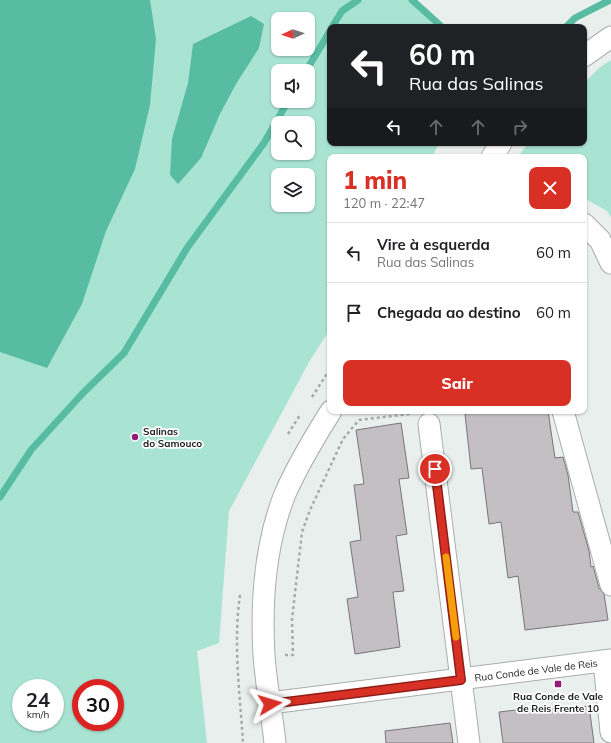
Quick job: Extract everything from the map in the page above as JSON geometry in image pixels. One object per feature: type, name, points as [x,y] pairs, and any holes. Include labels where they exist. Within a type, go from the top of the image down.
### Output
[{"type":"street","points":[[587,54],[611,37]]},
{"type":"street","points":[[587,227],[600,240],[611,263]]},
{"type":"street","points":[[275,743],[264,657],[263,606],[265,578],[276,524],[285,496],[296,469],[328,414]]},
{"type":"street","points":[[564,414],[611,586]]},
{"type":"street","points":[[429,424],[470,743]]},
{"type":"street","points":[[608,661],[611,732]]},
{"type":"street","name":"Rua Conde de Vale de Reis","points":[[270,704],[608,661]]},
{"type":"path","points":[[237,659],[293,655],[292,619],[302,532],[310,510],[343,439],[359,420],[405,414]]},
{"type":"path","points":[[428,414],[429,424]]},
{"type":"shaded area","name":"Salinas do Samouco","points":[[0,0],[412,0],[439,24],[327,24],[327,146],[438,146],[434,154],[327,154],[327,334],[309,362],[229,511],[219,643],[197,651],[207,743],[0,743]]},
{"type":"shaded area","points":[[0,0],[150,0],[156,39],[150,105],[135,169],[106,231],[82,304],[47,368],[0,352]]},
{"type":"shaded area","points":[[251,16],[264,24],[259,48],[236,84],[220,114],[201,158],[178,184],[170,175],[172,139],[188,83],[193,44]]},
{"type":"shaded area","points":[[611,60],[611,217],[607,211],[587,200],[587,154],[520,154],[526,146],[587,146],[587,80],[600,67]]},
{"type":"building","points":[[465,414],[548,414],[555,458],[563,457],[568,475],[573,512],[578,512],[589,551],[591,567],[593,566],[599,588],[604,594],[608,620],[525,630],[518,576],[508,578],[501,522],[489,524],[482,468],[471,469]]},
{"type":"building","points":[[401,423],[409,478],[399,479],[407,534],[396,536],[404,591],[393,592],[400,647],[355,654],[347,599],[358,597],[350,542],[361,540],[354,485],[364,484],[356,430]]},
{"type":"building","points":[[589,706],[594,743],[503,743],[499,712],[542,707],[542,710]]},
{"type":"building","points":[[450,723],[453,743],[386,743],[385,731]]},
{"type":"waterway","points":[[334,24],[342,11],[358,0]]},
{"type":"waterway","points":[[412,0],[439,24]]},
{"type":"waterway","points":[[569,24],[575,18],[610,0]]},
{"type":"waterway","points":[[310,64],[327,36]]},
{"type":"waterway","points":[[0,497],[31,450],[83,393],[124,353],[187,248],[264,143],[284,108]]},
{"type":"slow traffic","points":[[446,557],[456,637]]},
{"type":"place","name":"Salinas do Samouco","points":[[135,437]]},
{"type":"place","name":"Rua Conde de Vale de Reis Frente 10","points":[[558,684]]},
{"type":"route","points":[[270,704],[461,680],[435,469]]}]
